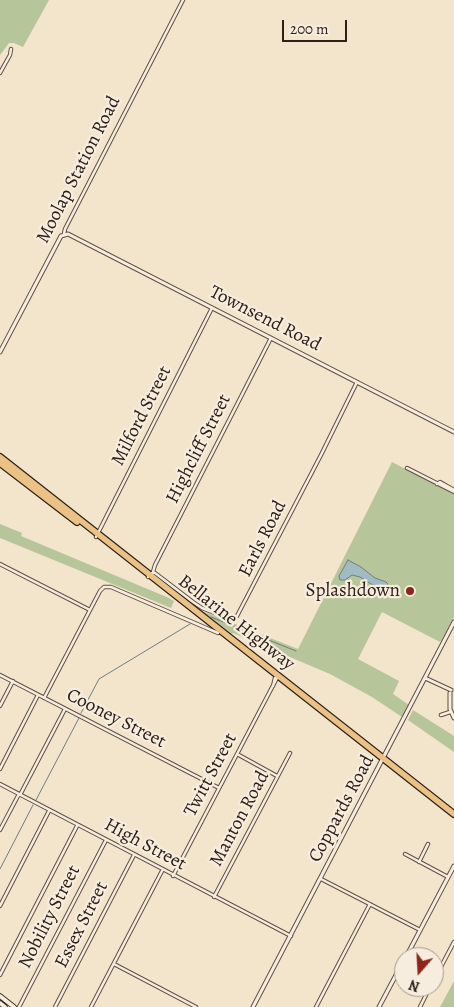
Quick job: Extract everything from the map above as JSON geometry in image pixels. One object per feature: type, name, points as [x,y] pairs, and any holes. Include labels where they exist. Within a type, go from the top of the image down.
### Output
[{"type":"highway","name":"Bellarine Highway","points":[[0,457],[97,535]]},
{"type":"highway","name":"Bellarine Highway","points":[[0,463],[150,575],[213,624],[277,678]]},
{"type":"highway","name":"Bellarine Highway","points":[[150,575],[205,623],[454,814]]},
{"type":"highway","points":[[205,623],[213,624]]},
{"type":"highway","name":"Bellarine Highway","points":[[383,760],[454,818]]},
{"type":"main road","points":[[0,996],[14,1007]]},
{"type":"main road","points":[[0,1004],[5,1007]]},
{"type":"street","name":"Moolap Station Road","points":[[0,352],[59,239],[64,234],[64,229],[183,0]]},
{"type":"street","points":[[0,74],[10,56],[11,49]]},
{"type":"street","name":"Townsend Road","points":[[64,234],[71,235],[454,432]]},
{"type":"street","name":"Milford Street","points":[[97,535],[212,308]]},
{"type":"street","name":"Highcliff Street","points":[[150,575],[271,338]]},
{"type":"street","name":"Earls Road","points":[[150,575],[163,578],[205,609],[228,618],[237,616],[357,382]]},
{"type":"street","points":[[407,468],[454,491]]},
{"type":"street","points":[[0,564],[90,610]]},
{"type":"street","points":[[44,698],[101,589],[108,586],[218,633]]},
{"type":"street","name":"Coppards Road","points":[[254,1007],[454,622]]},
{"type":"street","points":[[196,623],[205,623]]},
{"type":"street","name":"Cooney Street","points":[[0,675],[219,788]]},
{"type":"street","name":"Twitt Street","points":[[173,876],[277,678]]},
{"type":"street","points":[[426,678],[452,691],[450,712],[454,718]]},
{"type":"street","points":[[0,706],[13,681]]},
{"type":"street","points":[[0,768],[38,695]]},
{"type":"street","points":[[0,830],[65,709]]},
{"type":"street","points":[[441,715],[450,712]]},
{"type":"street","name":"Manton Road","points":[[214,897],[290,753]]},
{"type":"street","points":[[237,754],[278,776]]},
{"type":"street","name":"High Street","points":[[0,784],[290,937]]},
{"type":"street","points":[[0,906],[50,810]]},
{"type":"street","points":[[0,975],[78,825]]},
{"type":"street","name":"Nobility Street","points":[[19,1007],[106,840]]},
{"type":"street","points":[[419,862],[428,844]]},
{"type":"street","points":[[405,854],[448,877]]},
{"type":"street","name":"Essex Street","points":[[55,1007],[134,855]]},
{"type":"street","points":[[411,947],[454,866]]},
{"type":"street","points":[[91,1007],[162,870]]},
{"type":"street","points":[[321,879],[420,930]]},
{"type":"street","points":[[316,1007],[370,904]]},
{"type":"street","points":[[444,959],[454,942]]},
{"type":"street","points":[[114,964],[196,1007]]},
{"type":"street","points":[[379,1007],[394,979]]},
{"type":"green space","points":[[0,0],[49,0],[23,47],[9,43],[0,55]]},
{"type":"green space","points":[[392,462],[454,494],[454,617],[443,638],[440,642],[382,612],[358,659],[399,681],[393,694],[409,705],[402,717],[372,697],[330,674],[232,634],[202,611],[298,649]]},
{"type":"green space","points":[[0,524],[22,533],[21,536],[169,598],[174,601],[171,608],[0,538]]},
{"type":"green space","points":[[413,710],[454,736],[454,752],[408,720]]},
{"type":"green space","points":[[454,981],[454,1007],[440,1007]]},
{"type":"water","points":[[348,560],[375,578],[386,582],[388,587],[383,590],[379,589],[360,577],[352,575],[345,580],[340,580],[339,576]]},
{"type":"waterway","points":[[211,617],[296,651]]},
{"type":"waterway","points":[[81,713],[99,679],[190,624]]},
{"type":"waterway","points":[[36,800],[79,718]]},
{"type":"waterway","points":[[0,869],[33,805]]},
{"type":"place","name":"Splashdown","points":[[410,591]]}]
